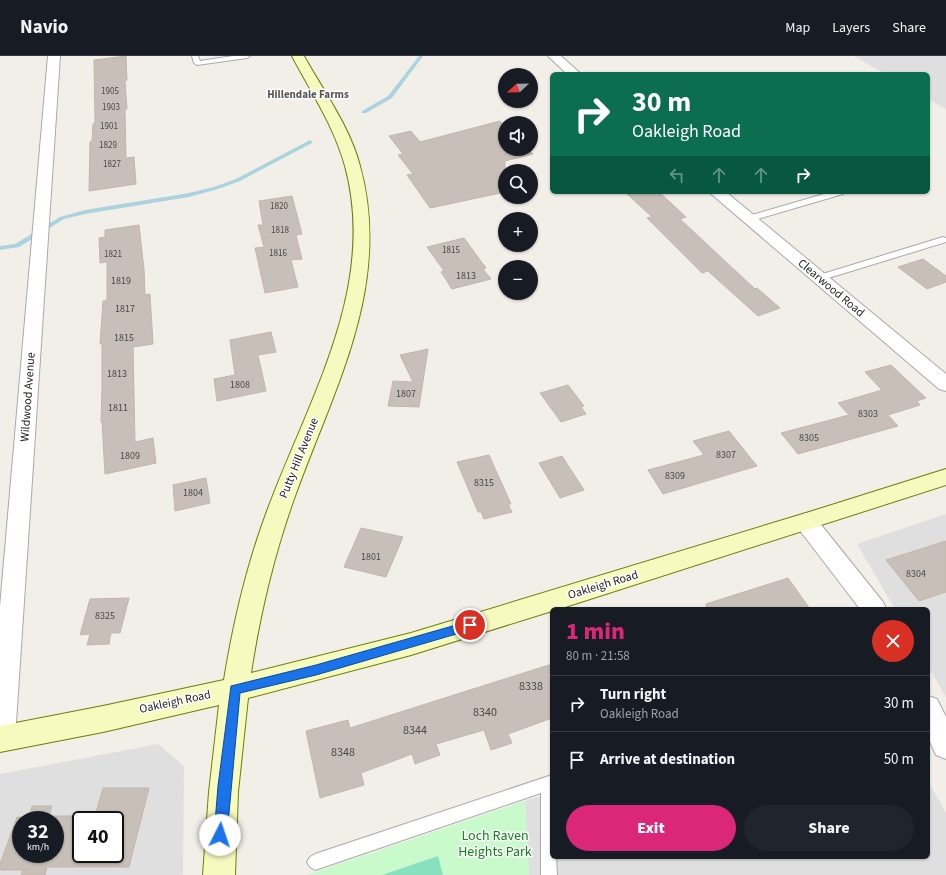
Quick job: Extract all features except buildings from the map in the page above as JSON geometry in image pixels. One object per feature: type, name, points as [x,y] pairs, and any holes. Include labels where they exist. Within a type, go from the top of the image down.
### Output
[{"type":"street","name":"Wildwood Avenue","points":[[1,739],[54,56]]},
{"type":"street","name":"Putty Hill Avenue","points":[[219,875],[224,786],[235,690],[256,588],[280,504],[338,364],[353,313],[360,266],[361,218],[352,166],[340,137],[298,56]]},
{"type":"street","points":[[554,56],[574,72]]},
{"type":"street","name":"Clearwood Road","points":[[719,194],[946,384]]},
{"type":"street","name":"Oakleigh Road","points":[[1,739],[235,690],[410,644],[806,522],[946,477]]},
{"type":"street","points":[[806,522],[872,607]]},
{"type":"street","points":[[930,712],[946,746]]},
{"type":"lane","points":[[194,56],[197,63],[247,56]]},
{"type":"lane","points":[[748,219],[833,194]]},
{"type":"lane","points":[[819,278],[943,240]]},
{"type":"lane","points":[[315,862],[550,783],[549,875]]},
{"type":"shaded area","points":[[854,56],[946,56],[946,109],[930,100],[930,72],[882,72]]},
{"type":"shaded area","points":[[946,514],[946,697],[930,669],[930,607],[894,607],[857,544]]},
{"type":"shaded area","points":[[158,744],[184,766],[183,875],[0,875],[0,774]]},
{"type":"shaded area","points":[[930,785],[946,813],[946,875],[529,875],[525,801],[550,793],[550,859],[930,859]]},
{"type":"green space","name":"Loch Raven Heights Park","points":[[525,801],[529,875],[307,875]]},
{"type":"green space","points":[[438,856],[443,875],[382,875]]},
{"type":"waterway","points":[[364,112],[390,97],[421,56]]},
{"type":"waterway","points":[[0,248],[17,246],[62,218],[85,212],[189,195],[216,188],[238,180],[310,142]]},
{"type":"district","name":"Hillendale Farms","points":[[308,94]]},
{"type":"route","points":[[220,835],[235,690],[316,670],[410,644],[470,625]]}]
